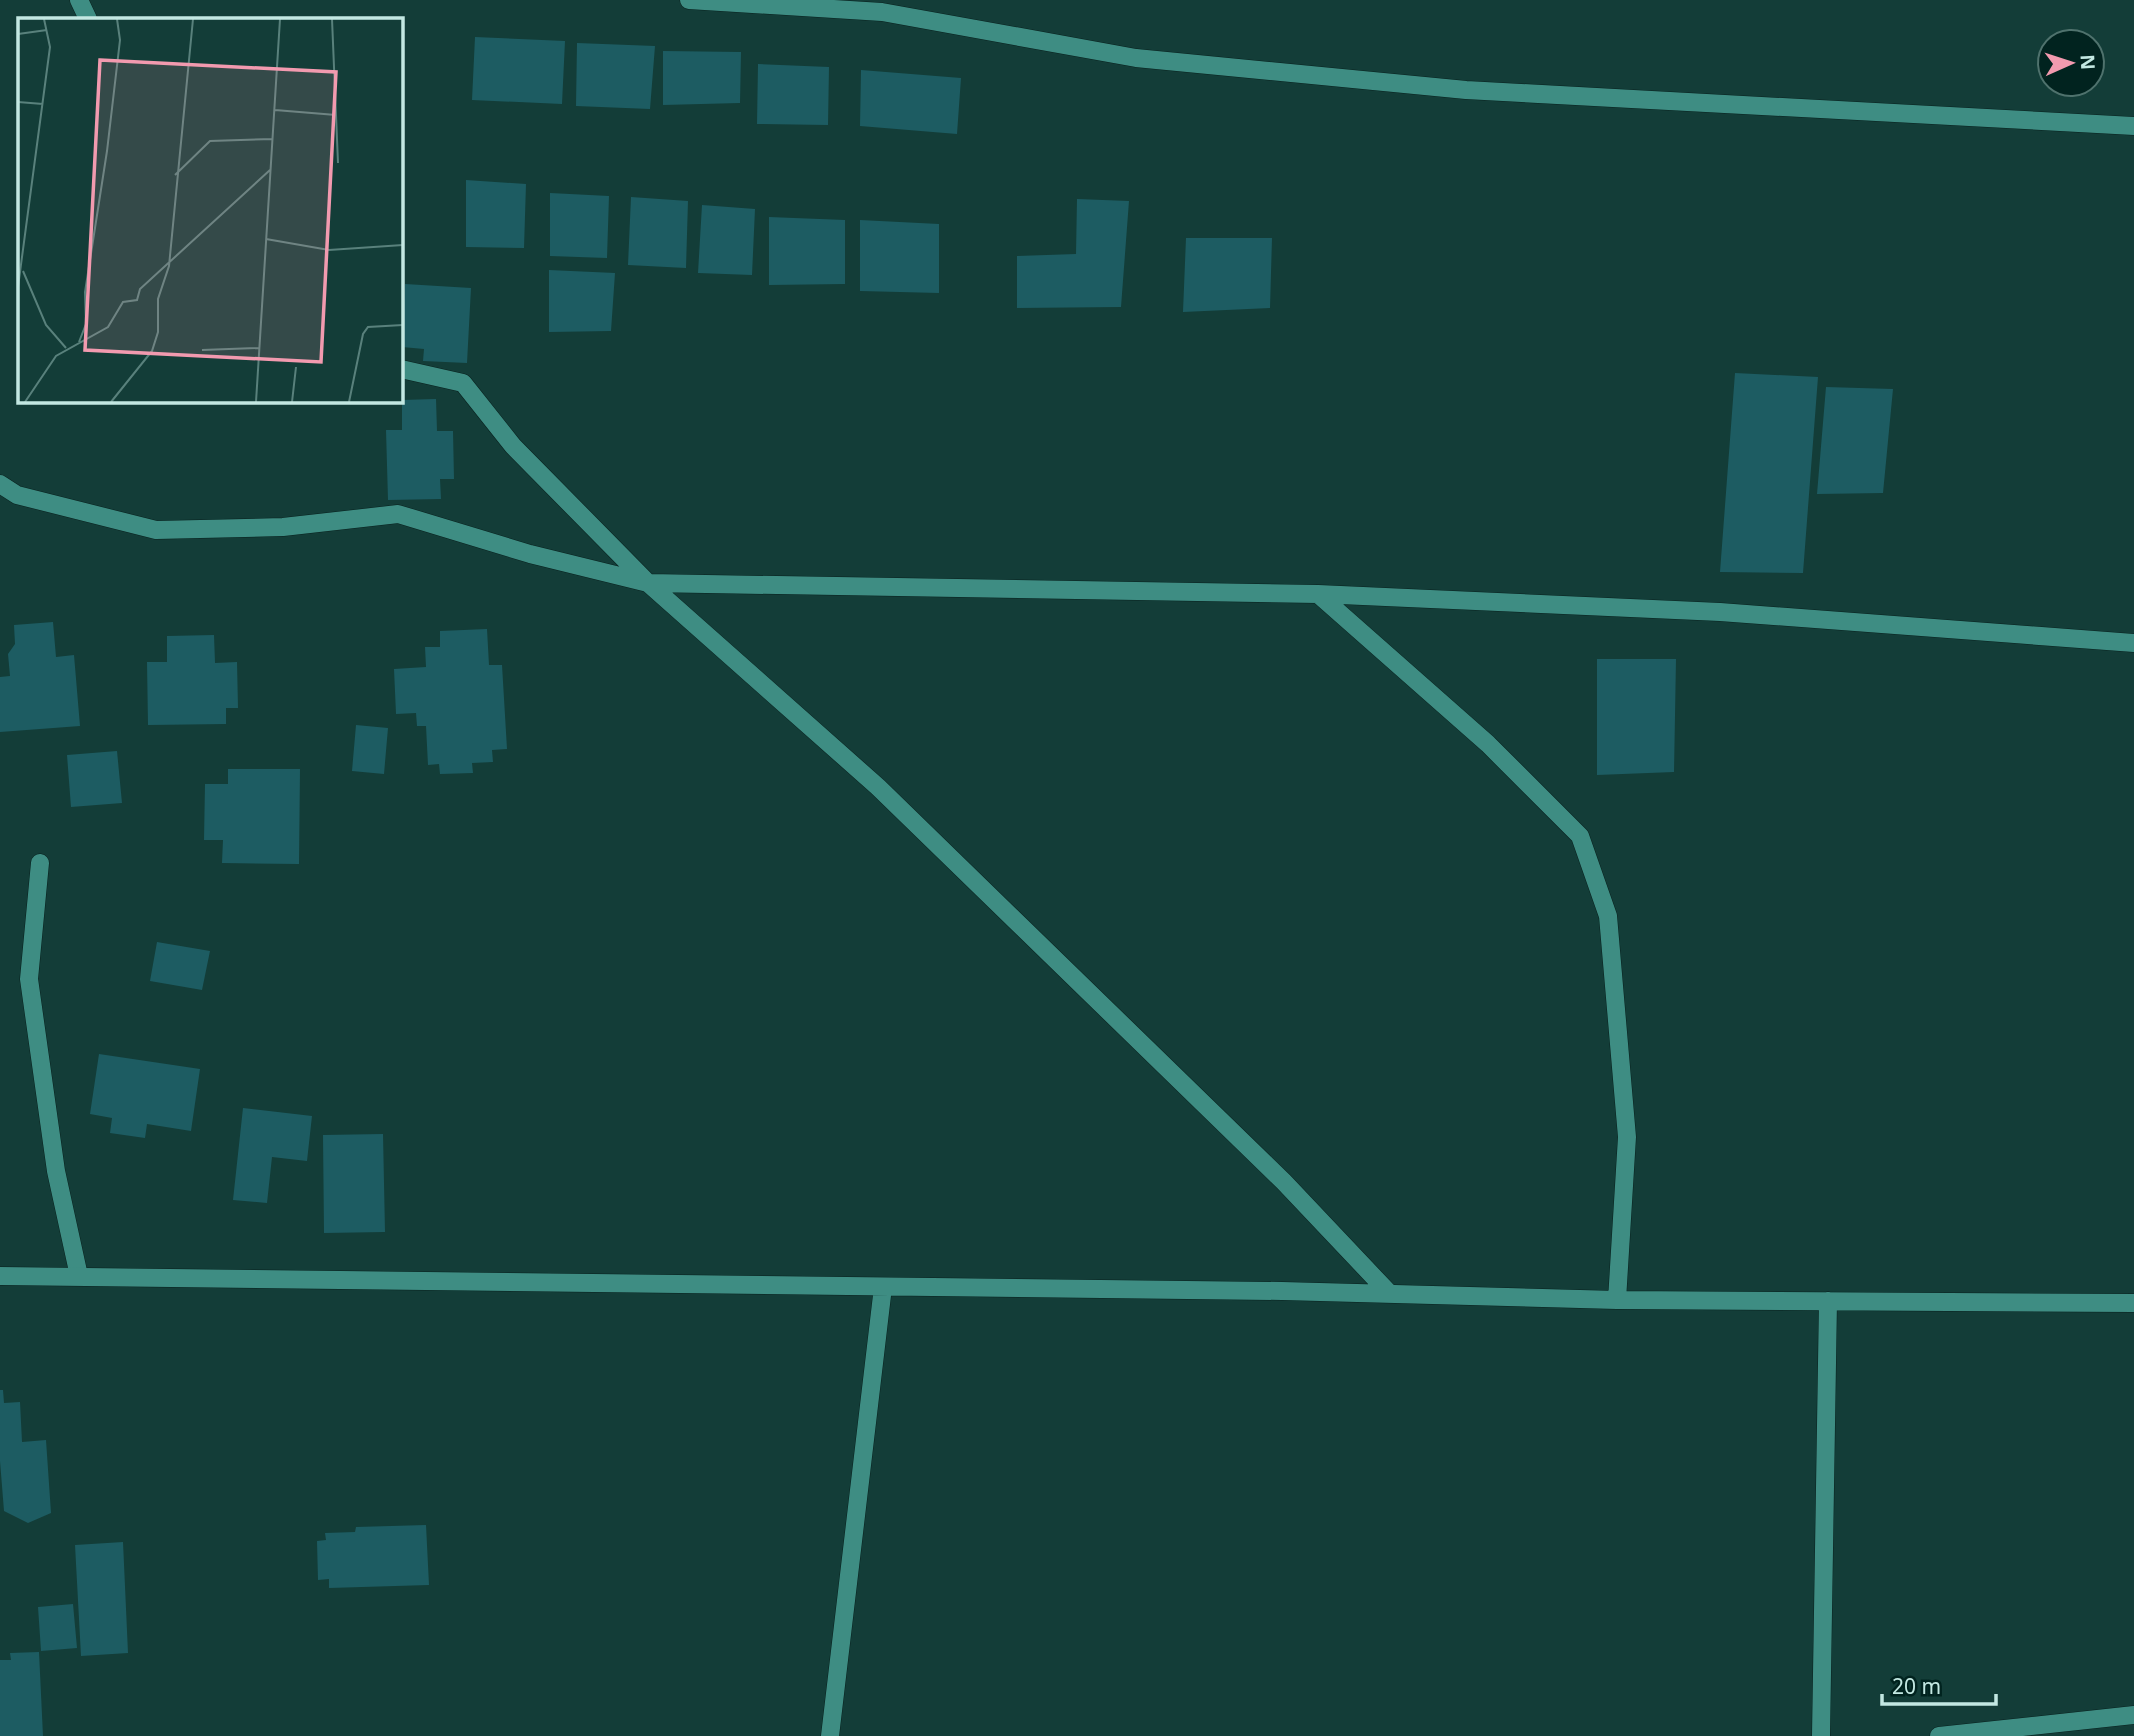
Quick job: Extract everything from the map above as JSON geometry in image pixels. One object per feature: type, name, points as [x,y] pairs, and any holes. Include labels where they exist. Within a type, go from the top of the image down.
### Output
[{"type":"street","points":[[79,0],[88,18]]},
{"type":"street","points":[[689,0],[882,12],[1136,58],[1465,90],[2134,126]]},
{"type":"street","points":[[402,369],[463,383],[513,446],[648,583],[877,787],[1284,1182],[1390,1293]]},
{"type":"street","points":[[0,484],[17,495],[156,530],[283,527],[398,514],[530,554],[648,583],[1318,594],[1720,612],[2134,643]]},
{"type":"street","points":[[1318,594],[1488,744],[1580,836],[1608,916],[1627,1137],[1617,1300]]},
{"type":"street","points":[[40,863],[29,979],[56,1171],[79,1276]]},
{"type":"street","points":[[0,1276],[1390,1293],[1617,1300],[2134,1303]]},
{"type":"street","points":[[830,1736],[883,1287]]},
{"type":"street","points":[[1821,1736],[1828,1301]]},
{"type":"street","points":[[1938,1736],[2134,1715]]},
{"type":"building","points":[[475,37],[565,41],[562,104],[472,100]]},
{"type":"building","points":[[577,43],[655,46],[650,109],[576,106]]},
{"type":"building","points":[[663,51],[741,52],[740,103],[663,105]]},
{"type":"building","points":[[758,64],[829,67],[828,125],[757,124]]},
{"type":"building","points":[[861,70],[961,78],[957,134],[860,126]]},
{"type":"building","points":[[466,180],[526,184],[524,248],[466,247]]},
{"type":"building","points":[[550,193],[609,196],[607,258],[550,256]]},
{"type":"building","points":[[631,197],[688,201],[686,268],[628,265]]},
{"type":"building","points":[[1077,199],[1129,201],[1121,307],[1017,308],[1017,256],[1076,254]]},
{"type":"building","points":[[702,205],[755,209],[752,275],[698,273]]},
{"type":"building","points":[[769,217],[845,220],[845,284],[769,285]]},
{"type":"building","points":[[860,220],[939,224],[939,293],[860,291]]},
{"type":"building","points":[[1186,238],[1272,238],[1270,308],[1183,312]]},
{"type":"building","points":[[549,270],[615,273],[611,331],[549,332]]},
{"type":"building","points":[[405,284],[471,288],[467,363],[423,361],[424,349],[402,347]]},
{"type":"building","points":[[1735,373],[1818,377],[1803,573],[1720,572]]},
{"type":"building","points":[[1826,387],[1893,389],[1883,493],[1817,494]]},
{"type":"building","points":[[436,399],[437,431],[453,431],[454,479],[440,479],[441,499],[388,500],[386,430],[402,430],[402,400]]},
{"type":"building","points":[[53,622],[56,657],[74,655],[80,726],[0,732],[0,677],[10,676],[8,654],[15,644],[14,625]]},
{"type":"building","points":[[487,629],[489,665],[502,665],[507,749],[492,750],[493,762],[472,763],[473,773],[440,774],[439,764],[428,765],[426,726],[417,726],[416,713],[396,714],[394,669],[426,667],[425,647],[440,647],[440,631]]},
{"type":"building","points":[[214,635],[215,663],[237,662],[238,708],[226,708],[226,724],[148,725],[147,662],[167,662],[167,636]]},
{"type":"building","points":[[1597,659],[1676,659],[1674,772],[1597,775]]},
{"type":"building","points":[[356,725],[388,728],[384,774],[352,771]]},
{"type":"building","points":[[117,751],[122,803],[71,807],[67,755]]},
{"type":"building","points":[[228,769],[300,769],[299,864],[222,863],[223,840],[204,840],[205,784],[228,784]]},
{"type":"building","points":[[157,942],[210,951],[202,990],[150,981]]},
{"type":"building","points":[[99,1054],[200,1069],[191,1131],[147,1124],[145,1138],[110,1133],[112,1118],[90,1114]]},
{"type":"building","points":[[243,1108],[312,1116],[307,1161],[272,1157],[267,1203],[233,1200]]},
{"type":"building","points":[[383,1134],[385,1232],[324,1233],[323,1135]]},
{"type":"building","points":[[0,1390],[3,1390],[4,1403],[20,1402],[22,1442],[46,1440],[51,1513],[28,1523],[4,1511],[0,1461]]},
{"type":"building","points":[[426,1525],[429,1585],[329,1588],[329,1579],[318,1580],[317,1541],[326,1540],[325,1533],[355,1532],[356,1527]]},
{"type":"building","points":[[123,1542],[128,1653],[81,1656],[75,1545]]},
{"type":"building","points":[[73,1604],[77,1648],[41,1651],[38,1607]]},
{"type":"building","points":[[39,1652],[43,1736],[0,1736],[0,1660],[11,1660],[10,1653]]}]
